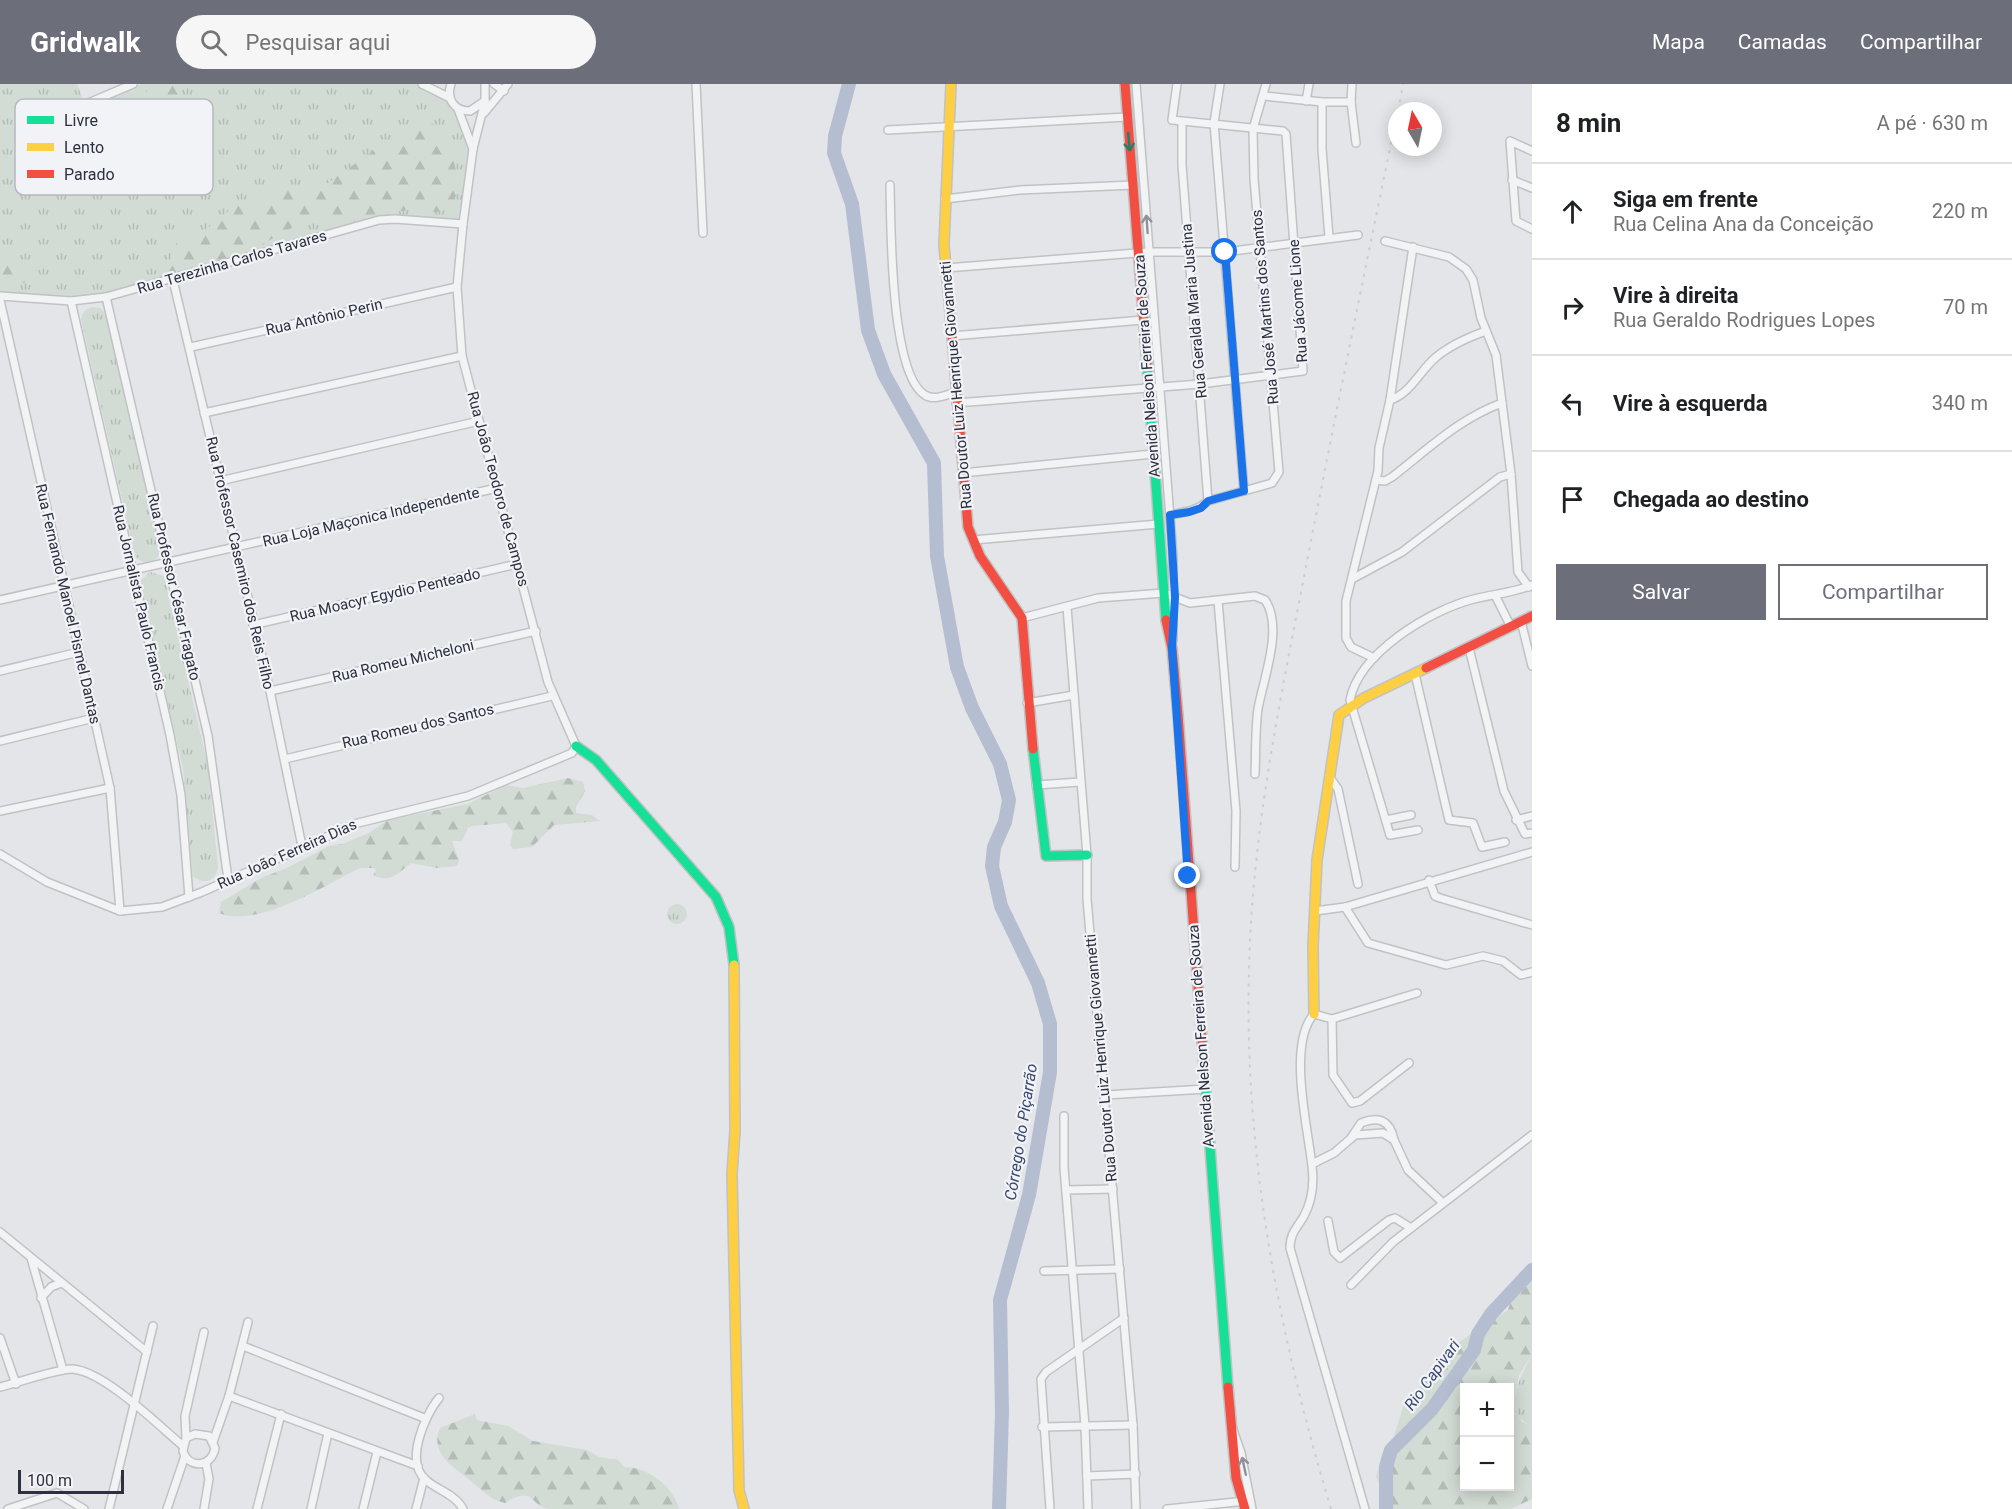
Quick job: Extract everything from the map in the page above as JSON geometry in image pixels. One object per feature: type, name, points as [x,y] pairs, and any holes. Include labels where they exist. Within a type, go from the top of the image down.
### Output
[{"type":"street","points":[[98,99],[134,84]]},
{"type":"street","points":[[422,84],[450,98],[458,109],[473,149]]},
{"type":"street","points":[[450,98],[451,84]]},
{"type":"street","points":[[696,84],[703,232]]},
{"type":"street","name":"Rua Doutor Luiz Henrique Giovannetti","points":[[951,84],[945,199],[946,268],[962,473],[969,527],[973,540],[992,575],[1022,618]]},
{"type":"street","name":"Avenida Nelson Ferreira de Souza","points":[[1125,84],[1133,185],[1133,253],[1154,388],[1170,515],[1175,597],[1172,648]]},
{"type":"street","name":"Avenida Nelson Ferreira de Souza","points":[[1136,84],[1149,252],[1154,388],[1153,454],[1164,593],[1172,648],[1231,1424],[1236,1478],[1248,1505]]},
{"type":"street","points":[[1178,84],[1172,120],[1253,129]]},
{"type":"street","points":[[1170,515],[1201,508],[1208,501],[1244,491],[1214,123],[1220,84]]},
{"type":"street","name":"Rua José Martins dos Santos","points":[[1244,491],[1272,483],[1279,472],[1254,179],[1253,129],[1266,84]]},
{"type":"street","points":[[1306,101],[1309,84]]},
{"type":"street","points":[[1352,84],[1351,102],[1356,143]]},
{"type":"street","points":[[489,86],[506,87]]},
{"type":"street","name":"Rua João Teodoro de Campos","points":[[489,86],[473,149],[463,224],[457,287],[462,356],[552,696],[576,746]]},
{"type":"street","points":[[482,115],[506,87]]},
{"type":"street","points":[[1264,96],[1306,101],[1351,102]]},
{"type":"street","points":[[458,109],[470,111],[477,109],[485,101]]},
{"type":"street","points":[[1322,102],[1322,149],[1329,237]]},
{"type":"street","points":[[888,130],[949,129],[1127,117]]},
{"type":"street","name":"Rua Geralda Maria Justina","points":[[1182,122],[1189,252],[1208,501]]},
{"type":"street","name":"Rua Jácome Lione","points":[[956,403],[1236,381],[1304,369],[1286,134],[1283,131],[1253,129]]},
{"type":"street","points":[[1532,151],[1510,141],[1516,221],[1532,229]]},
{"type":"street","points":[[1512,180],[1532,188]]},
{"type":"street","points":[[890,185],[892,269],[906,362],[912,379],[924,395],[932,399],[956,392]]},
{"type":"street","points":[[945,199],[1020,190],[1133,185]]},
{"type":"street","name":"Rua Terezinha Carlos Tavares","points":[[0,298],[71,301],[106,297],[173,280],[379,220],[463,224]]},
{"type":"street","points":[[946,268],[1149,252],[1225,252],[1358,235]]},
{"type":"street","points":[[1385,242],[1449,257],[1466,269],[1477,290],[1486,331],[1496,355],[1511,474],[1518,572],[1530,586],[1474,599],[1438,611],[1419,622],[1374,658],[1356,679],[1350,700],[1390,835],[1418,830]]},
{"type":"street","points":[[1374,658],[1351,647],[1346,638],[1346,601],[1376,480],[1379,448],[1390,400],[1413,247]]},
{"type":"street","name":"Rua Professor Casemiro dos Reis Filho","points":[[173,280],[191,347],[204,413],[270,691],[302,846]]},
{"type":"street","name":"Rua Antônio Perin","points":[[191,347],[457,287]]},
{"type":"street","name":"Rua Professor César Fragato","points":[[106,297],[170,564],[208,736],[228,879]]},
{"type":"street","name":"Rua Fernando Manoel Pismel Dantas","points":[[0,298],[110,788],[120,911]]},
{"type":"street","name":"Rua Jornalista Paulo Francis","points":[[71,301],[181,795],[189,897]]},
{"type":"street","points":[[952,336],[1143,320]]},
{"type":"street","points":[[1390,400],[1402,394],[1436,357],[1473,335],[1486,331]]},
{"type":"street","points":[[204,413],[462,356]]},
{"type":"street","points":[[1376,480],[1385,481],[1392,477],[1459,424],[1480,411],[1502,403]]},
{"type":"street","points":[[220,481],[479,421]]},
{"type":"street","points":[[962,473],[1153,454]]},
{"type":"street","points":[[1352,579],[1402,552],[1500,477],[1511,474]]},
{"type":"street","name":"Rua Loja Maçonica Independente","points":[[0,600],[170,564],[496,488]]},
{"type":"street","points":[[973,540],[1159,524]]},
{"type":"street","name":"Rua Moacyr Egydio Penteado","points":[[254,625],[518,564]]},
{"type":"street","points":[[1086,855],[1050,858],[1046,856],[1044,850],[1027,703],[1022,618],[1087,600],[1164,593],[1190,603],[1255,596],[1265,600],[1269,609],[1273,645],[1258,710],[1255,774]]},
{"type":"street","points":[[1495,595],[1510,627]]},
{"type":"street","points":[[1218,601],[1236,811],[1236,867]]},
{"type":"street","name":"Rua Doutor Luiz Henrique Giovannetti","points":[[1067,607],[1086,855],[1087,899],[1133,1425],[1137,1509]]},
{"type":"street","points":[[1365,1509],[1290,1248],[1293,1230],[1308,1207],[1313,1184],[1312,1164],[1307,1143],[1300,1042],[1306,1023],[1314,1014],[1317,860],[1336,724],[1343,711],[1352,705],[1532,616]]},
{"type":"street","points":[[1521,621],[1532,666]]},
{"type":"street","name":"Rua Romeu Micheloni","points":[[270,691],[536,631]]},
{"type":"street","points":[[1469,648],[1504,791],[1516,820],[1525,834],[1532,833]]},
{"type":"street","points":[[0,671],[79,652]]},
{"type":"street","points":[[1415,674],[1449,820],[1473,824],[1482,847],[1504,843]]},
{"type":"street","points":[[1027,703],[1074,695]]},
{"type":"street","name":"Rua Romeu dos Santos","points":[[285,759],[552,696]]},
{"type":"street","points":[[0,741],[94,718]]},
{"type":"street","points":[[576,746],[596,760],[703,879],[716,897],[729,927],[734,962],[735,1131],[732,1174],[739,1490],[744,1509]]},
{"type":"street","name":"Rua João Ferreira Dias","points":[[0,854],[47,882],[120,911],[162,907],[370,818],[468,796],[491,788],[572,753],[576,746]]},
{"type":"street","points":[[1329,776],[1338,789],[1358,884]]},
{"type":"street","points":[[1036,785],[1080,782]]},
{"type":"street","points":[[0,811],[110,788]]},
{"type":"street","points":[[1386,820],[1411,815]]},
{"type":"street","points":[[1516,820],[1532,816]]},
{"type":"street","points":[[1315,911],[1345,907],[1429,880],[1532,852]]},
{"type":"street","points":[[1429,880],[1435,896],[1532,926]]},
{"type":"street","points":[[1345,907],[1363,939],[1375,946],[1446,965],[1483,956],[1503,961],[1521,975],[1532,972]]},
{"type":"street","points":[[1314,1014],[1332,1019],[1417,993]]},
{"type":"street","points":[[1332,1019],[1333,1075],[1352,1103],[1357,1103],[1409,1063]]},
{"type":"street","points":[[1105,1095],[1206,1089]]},
{"type":"street","points":[[1064,1116],[1066,1190],[1085,1426],[1088,1509]]},
{"type":"street","points":[[1312,1164],[1334,1153],[1351,1137],[1361,1123],[1377,1119],[1387,1121],[1408,1170],[1443,1203]]},
{"type":"street","points":[[1351,1137],[1378,1132],[1394,1140]]},
{"type":"street","points":[[1351,1285],[1393,1242],[1532,1135]]},
{"type":"street","points":[[1066,1190],[1113,1189]]},
{"type":"street","points":[[1328,1221],[1334,1252],[1340,1258],[1389,1220],[1395,1218],[1411,1228]]},
{"type":"street","points":[[0,1232],[147,1352]]},
{"type":"street","points":[[31,1258],[63,1370]]},
{"type":"street","points":[[1044,1271],[1120,1269]]},
{"type":"street","points":[[41,1298],[51,1287],[61,1283]]},
{"type":"street","points":[[1050,1509],[1042,1427],[1041,1384],[1043,1375],[1124,1318]]},
{"type":"street","points":[[185,1456],[194,1464],[206,1463],[214,1454],[213,1442],[229,1396],[248,1322]]},
{"type":"street","points":[[110,1509],[153,1326]]},
{"type":"street","points":[[166,1509],[185,1456],[183,1446],[186,1438],[185,1416],[204,1332]]},
{"type":"street","points":[[0,1338],[16,1383]]},
{"type":"street","points":[[243,1346],[424,1418]]},
{"type":"street","points":[[0,1387],[63,1370],[72,1369],[93,1375],[183,1446]]},
{"type":"street","points":[[229,1396],[418,1466]]},
{"type":"street","points":[[439,1398],[424,1418],[417,1448],[418,1466],[424,1478],[450,1496],[463,1509]]},
{"type":"street","points":[[258,1509],[281,1414]]},
{"type":"street","points":[[1042,1427],[1133,1425]]},
{"type":"street","points":[[311,1509],[328,1433]]},
{"type":"street","points":[[186,1438],[202,1434],[213,1442]]},
{"type":"street","points":[[363,1509],[377,1452]]},
{"type":"street","points":[[204,1509],[209,1479],[206,1463]]},
{"type":"street","points":[[1087,1476],[1136,1474]]},
{"type":"street","points":[[416,1509],[424,1478]]},
{"type":"street","points":[[9,1509],[57,1493],[84,1509]]},
{"type":"street","points":[[1167,1509],[1248,1505]]},
{"type":"green space","points":[[0,84],[77,84],[83,99],[15,99],[15,195],[213,195],[213,99],[105,99],[141,84],[422,84],[450,98],[473,149],[463,224],[395,219],[89,300],[0,296]]},
{"type":"green space","points":[[153,84],[184,84],[177,99],[147,96],[147,89]]},
{"type":"green space","points":[[426,119],[446,133],[460,185],[458,193],[446,210],[437,212],[409,210],[381,213],[354,222],[329,219],[299,224],[244,254],[178,283],[168,283],[172,250],[181,236],[204,231],[233,207],[258,201],[290,188],[328,183],[377,148]]},
{"type":"green space","points":[[2,255],[26,263],[44,261],[47,263],[39,267],[30,281],[12,286],[0,282]]},
{"type":"green space","points":[[92,307],[100,308],[106,314],[161,551],[156,559],[149,562],[142,561],[135,556],[81,319],[84,311]]},
{"type":"green space","points":[[150,572],[164,576],[208,767],[218,868],[208,881],[201,881],[193,876],[183,768],[139,582]]},
{"type":"green space","points":[[568,778],[583,782],[585,791],[576,807],[576,813],[592,815],[600,821],[554,825],[532,847],[513,849],[510,845],[513,832],[506,823],[472,826],[468,828],[462,841],[452,841],[459,860],[457,866],[437,868],[411,863],[389,878],[373,875],[376,871],[374,868],[360,868],[291,903],[271,910],[252,915],[235,916],[219,913],[221,902],[263,877],[285,869],[329,846],[342,844],[367,834],[388,820],[468,804],[506,785],[523,788]]},
{"type":"green space","points":[[677,904],[684,907],[687,914],[684,921],[677,924],[670,921],[667,914],[670,907]]},
{"type":"green space","points":[[1532,1261],[1532,1354],[1519,1375],[1514,1399],[1516,1412],[1522,1422],[1532,1426],[1532,1499],[1511,1509],[1387,1509],[1388,1497],[1376,1477],[1383,1452],[1392,1443],[1404,1404],[1453,1346],[1508,1310],[1512,1295]]},
{"type":"green space","points":[[1532,1354],[1532,1426],[1522,1420],[1516,1412],[1514,1403],[1519,1383]]},
{"type":"green space","points":[[475,1414],[477,1420],[508,1426],[533,1441],[587,1450],[599,1457],[618,1460],[624,1467],[642,1470],[665,1486],[679,1509],[549,1509],[538,1505],[527,1496],[505,1503],[495,1499],[451,1465],[440,1452],[438,1445],[437,1437],[440,1428]]},
{"type":"waterway","name":"Córrego do Piçarrão","points":[[849,84],[835,136],[834,153],[852,204],[868,330],[884,374],[934,463],[937,556],[957,667],[972,708],[1000,764],[1009,800],[1005,822],[994,847],[992,866],[1001,906],[1038,983],[1050,1024],[1050,1072],[1029,1195],[1000,1300],[1002,1412],[999,1509]]},
{"type":"waterway","name":"Rio Capivari","points":[[1386,1509],[1386,1467],[1391,1450],[1432,1409],[1474,1350],[1478,1334],[1491,1314],[1532,1270]]},
{"type":"railway","points":[[1400,102],[1403,84]]},
{"type":"railway","points":[[1331,1509],[1295,1376],[1268,1242],[1252,1106],[1249,1038],[1251,920],[1261,823],[1276,726],[1389,156]]},
{"type":"traffic: fast","points":[[1147,364],[1166,620]]},
{"type":"traffic: fast","points":[[576,746],[596,760],[716,897],[729,927],[734,965]]},
{"type":"traffic: fast","points":[[1033,749],[1046,856],[1087,855]]},
{"type":"traffic: fast","points":[[1202,1041],[1228,1387]]},
{"type":"traffic: slow","points":[[950,312],[944,245],[951,84]]},
{"type":"traffic: slow","points":[[1314,1014],[1313,946],[1317,860],[1339,715],[1364,698],[1426,668]]},
{"type":"traffic: slow","points":[[734,965],[735,1131],[732,1174],[739,1490],[744,1509]]},
{"type":"traffic: jam","points":[[1125,84],[1147,364]]},
{"type":"traffic: jam","points":[[950,312],[968,527],[980,556],[1022,618],[1033,749]]},
{"type":"traffic: jam","points":[[1426,668],[1532,616]]},
{"type":"traffic: jam","points":[[1166,620],[1172,648],[1178,715],[1202,1041]]},
{"type":"traffic: jam","points":[[1228,1387],[1236,1478],[1245,1509]]},
{"type":"route","points":[[1188,876],[1172,648],[1175,597],[1170,515],[1189,512],[1201,508],[1208,501],[1244,491],[1225,252]]}]
